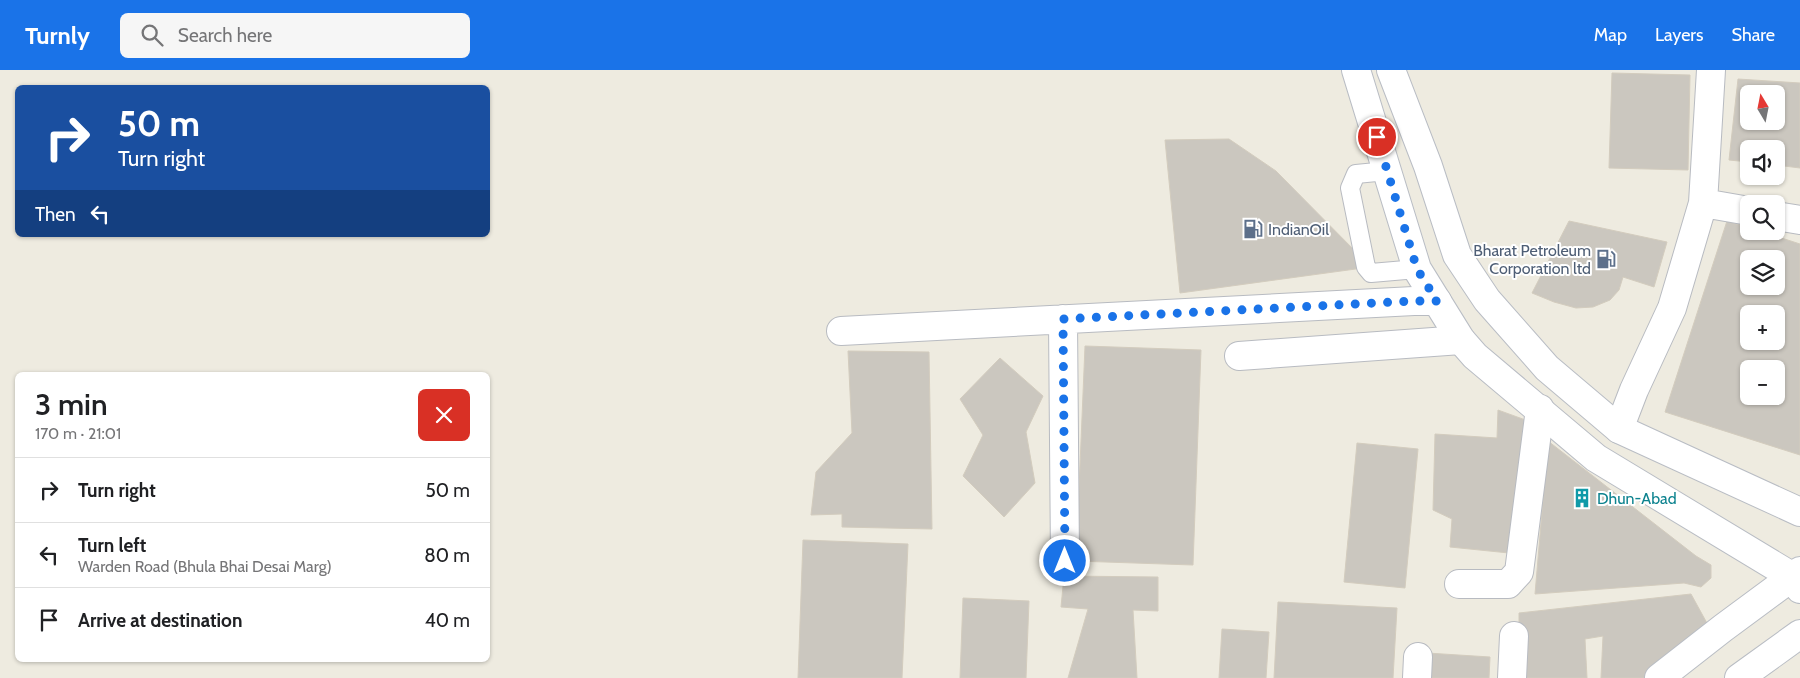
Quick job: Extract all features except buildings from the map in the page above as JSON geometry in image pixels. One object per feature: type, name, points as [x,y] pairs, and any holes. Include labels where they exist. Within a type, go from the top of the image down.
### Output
[{"type":"street","points":[[1356,70],[1417,269],[1461,340],[1475,356],[1596,458],[1798,579],[1722,628],[1659,678]]},
{"type":"street","points":[[1391,70],[1428,166],[1457,255],[1488,300],[1547,368],[1619,429],[1800,512]]},
{"type":"street","points":[[1619,429],[1634,390],[1672,308],[1703,203],[1711,70]]},
{"type":"street","points":[[1703,203],[1740,209]]},
{"type":"street","points":[[1785,218],[1800,220]]},
{"type":"street","points":[[841,331],[1437,301]]},
{"type":"street","points":[[1063,319],[1065,561]]},
{"type":"street","points":[[1239,356],[1461,340]]},
{"type":"street","points":[[1459,584],[1508,584],[1519,572],[1540,409]]},
{"type":"street","points":[[1749,675],[1800,634]]},
{"type":"street","points":[[1502,671],[1514,636]]},
{"type":"lane","points":[[1387,171],[1356,174],[1350,188],[1366,267],[1372,273],[1417,269]]},
{"type":"place","name":"IndianOil","points":[[1253,229]]},
{"type":"place","name":"Bharat Petroleum Corporation ltd","points":[[1606,259]]},
{"type":"place","name":"Dhun-Abad","points":[[1582,498]]},
{"type":"route","points":[[1065,561],[1063,319],[1437,301],[1417,269],[1377,137]]}]
